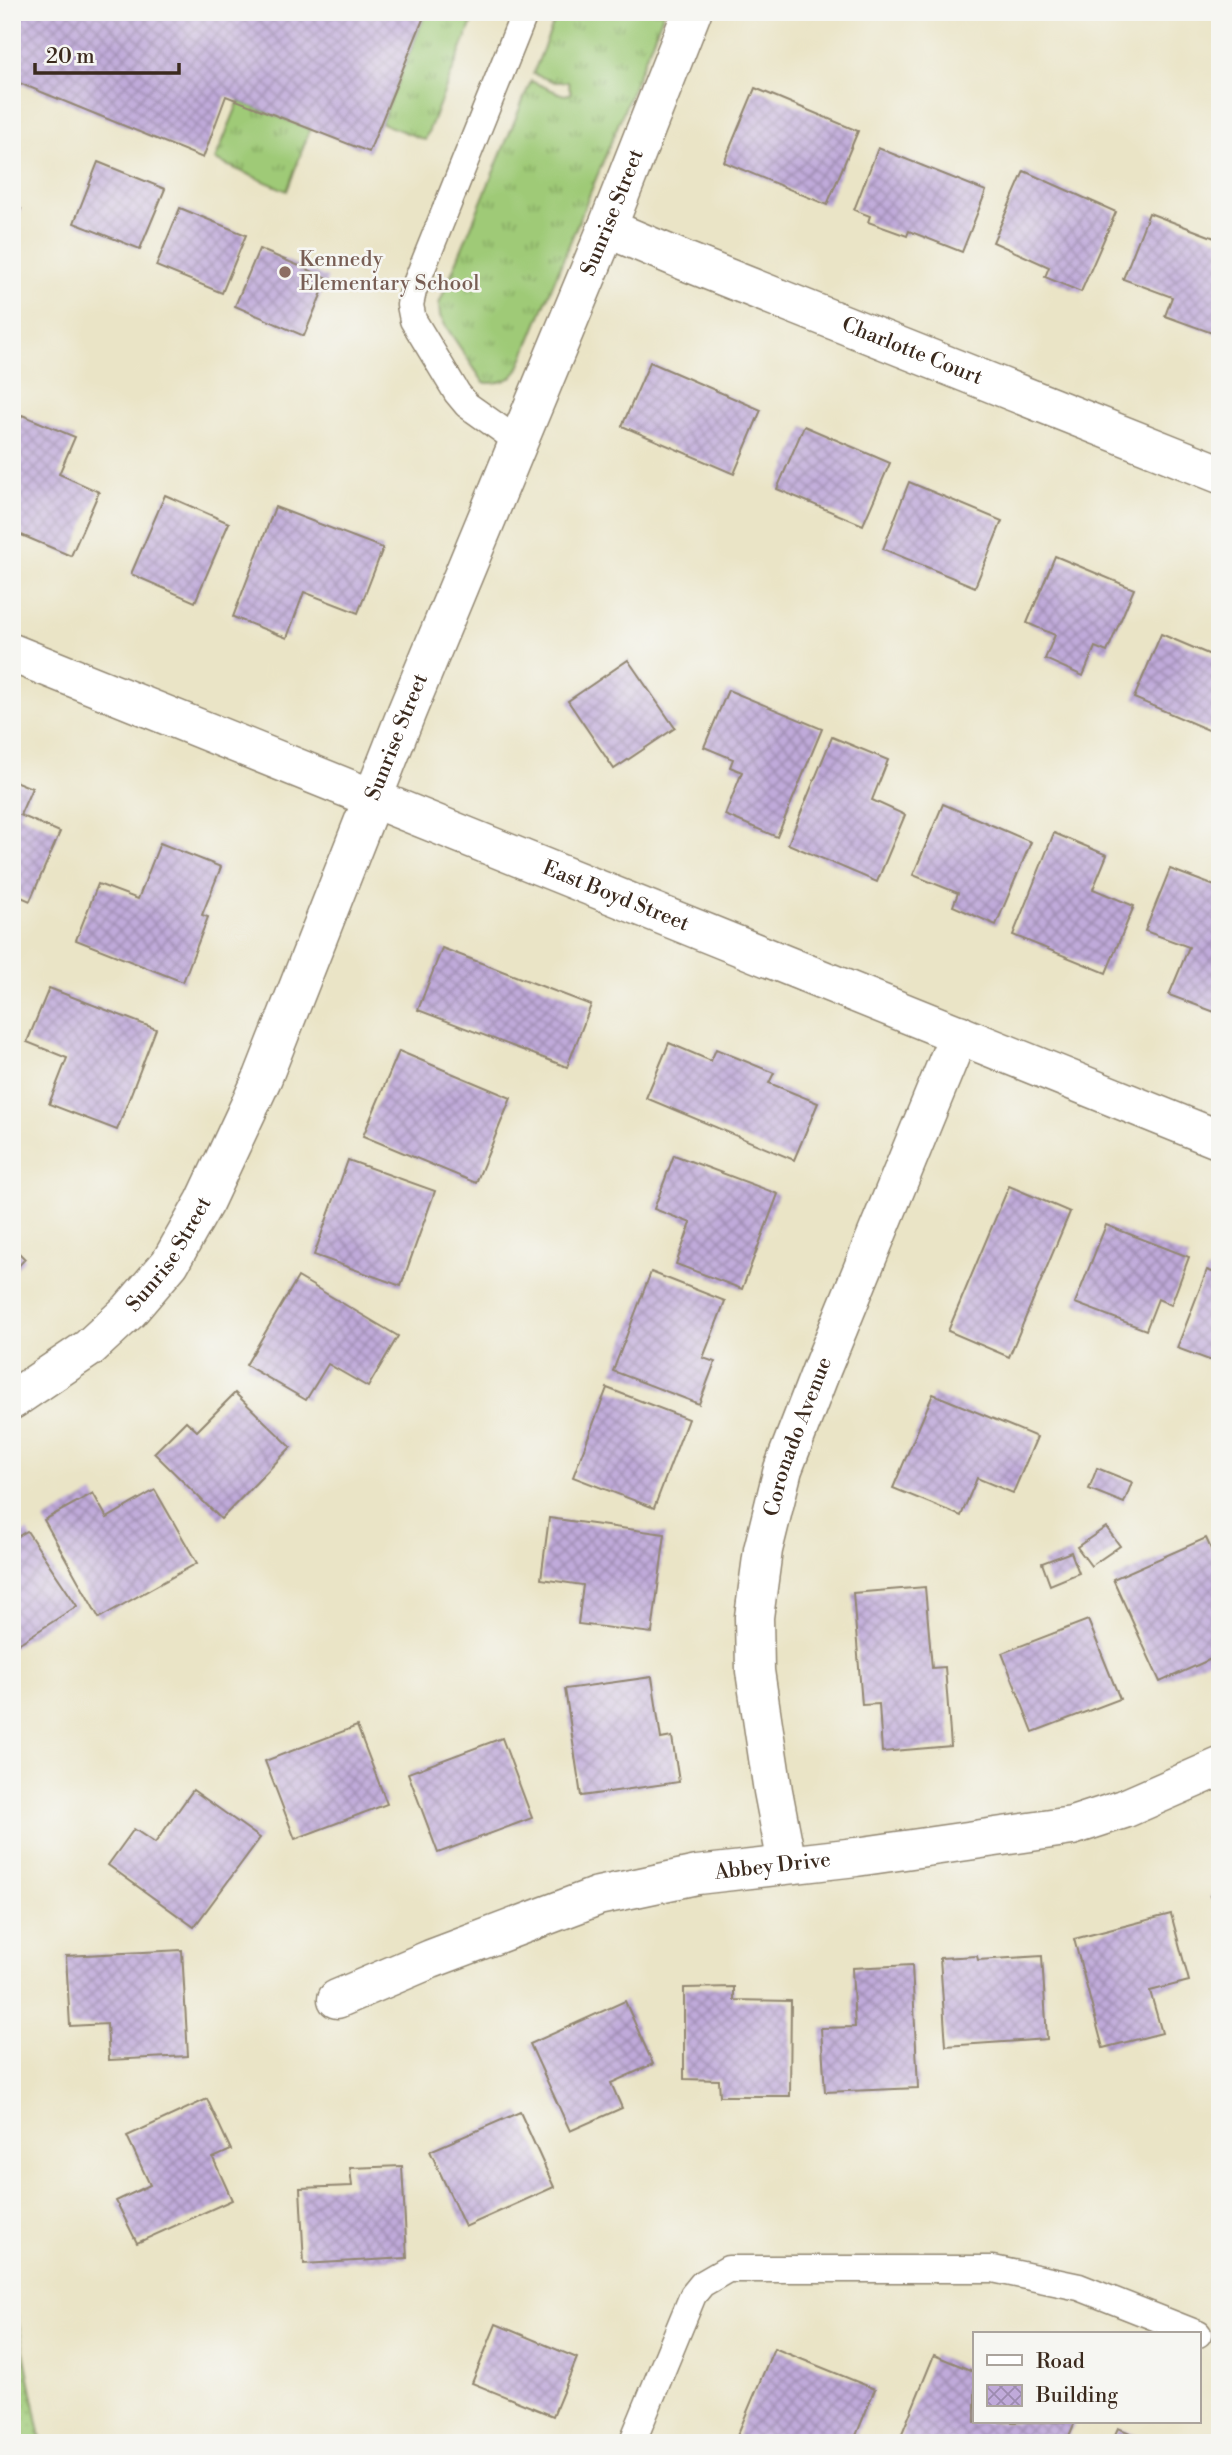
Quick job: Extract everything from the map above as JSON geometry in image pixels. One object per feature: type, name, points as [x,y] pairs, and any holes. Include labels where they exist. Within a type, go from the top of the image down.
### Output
[{"type":"street","name":"Sunrise Street","points":[[12,1400],[89,1348],[129,1311],[170,1263],[205,1201],[263,1077],[407,711],[607,228],[692,12]]},
{"type":"street","name":"Charlotte Court","points":[[607,228],[1220,474]]},
{"type":"street","name":"East Boyd Street","points":[[12,653],[1220,1140]]},
{"type":"street","name":"Coronado Avenue","points":[[787,1864],[755,1671],[754,1617],[763,1550],[783,1469],[959,1034]]},
{"type":"street","name":"Abbey Drive","points":[[337,1999],[431,1959],[598,1896],[697,1875],[856,1857],[1072,1826],[1124,1809],[1220,1768]]},
{"type":"lane","points":[[519,442],[467,405],[457,393],[413,320],[410,305],[413,291],[525,12]]},
{"type":"lane","points":[[632,2443],[693,2295],[702,2284],[728,2269],[993,2269],[1080,2287],[1193,2332]]},
{"type":"lane","points":[[1200,2335],[1220,2343]]},
{"type":"green space","points":[[426,12],[476,12],[425,140],[381,123]]},
{"type":"green space","points":[[558,12],[664,12],[518,370],[503,381],[484,383],[445,325],[440,316],[439,304],[531,81],[561,94],[571,93],[568,82],[555,82],[533,74]]},
{"type":"green space","points":[[239,101],[310,129],[287,191],[215,160]]},
{"type":"green space","points":[[12,2291],[42,2443],[12,2443]]},
{"type":"building","points":[[12,12],[426,12],[369,152],[226,96],[203,158],[12,80]]},
{"type":"building","points":[[755,88],[858,131],[827,205],[724,162]]},
{"type":"building","points":[[878,148],[986,191],[962,252],[909,231],[907,236],[868,222],[870,216],[854,210]]},
{"type":"building","points":[[98,162],[165,189],[140,249],[74,223]]},
{"type":"building","points":[[1024,171],[1116,212],[1081,292],[1045,277],[1049,267],[993,242]]},
{"type":"building","points":[[12,205],[21,209],[12,227]]},
{"type":"building","points":[[180,208],[246,235],[222,293],[156,266]]},
{"type":"building","points":[[1149,213],[1220,240],[1220,321],[1215,334],[1165,316],[1172,297],[1123,279]]},
{"type":"building","points":[[259,249],[328,278],[304,336],[235,306]]},
{"type":"building","points":[[650,362],[761,410],[734,474],[622,426]]},
{"type":"building","points":[[22,415],[75,437],[59,474],[99,492],[71,556],[12,531],[12,438]]},
{"type":"building","points":[[804,426],[890,463],[863,525],[777,489]]},
{"type":"building","points":[[909,482],[1002,521],[975,587],[883,549]]},
{"type":"building","points":[[165,495],[229,523],[195,602],[131,574]]},
{"type":"building","points":[[275,507],[383,548],[358,613],[304,592],[287,638],[233,617]]},
{"type":"building","points":[[1055,556],[1134,589],[1107,652],[1095,647],[1083,676],[1045,659],[1055,635],[1027,623]]},
{"type":"building","points":[[1161,634],[1220,659],[1220,735],[1134,698]]},
{"type":"building","points":[[628,660],[675,728],[614,769],[568,701]]},
{"type":"building","points":[[728,690],[822,729],[777,837],[725,815],[742,772],[730,767],[733,759],[704,747]]},
{"type":"building","points":[[832,737],[888,760],[872,800],[905,815],[877,882],[788,844]]},
{"type":"building","points":[[12,780],[32,788],[20,815],[60,832],[30,901],[12,893]]},
{"type":"building","points":[[943,804],[1031,842],[996,925],[953,906],[958,893],[913,875]]},
{"type":"building","points":[[1054,833],[1107,855],[1093,889],[1134,906],[1106,973],[1013,935]]},
{"type":"building","points":[[160,843],[221,867],[202,915],[208,917],[183,982],[76,940],[98,884],[138,899]]},
{"type":"building","points":[[1170,869],[1220,888],[1220,1014],[1169,995],[1189,947],[1145,931]]},
{"type":"building","points":[[442,948],[591,1005],[567,1067],[418,1010]]},
{"type":"building","points":[[49,988],[156,1029],[117,1130],[49,1104],[67,1058],[27,1042]]},
{"type":"building","points":[[669,1043],[711,1061],[716,1049],[774,1073],[769,1083],[818,1103],[794,1160],[646,1098]]},
{"type":"building","points":[[399,1051],[511,1098],[476,1183],[363,1136]]},
{"type":"building","points":[[674,1155],[778,1194],[742,1289],[676,1264],[691,1223],[654,1209]]},
{"type":"building","points":[[348,1160],[435,1191],[401,1286],[314,1255]]},
{"type":"building","points":[[1009,1186],[1070,1212],[1009,1357],[948,1331]]},
{"type":"building","points":[[1106,1225],[1189,1257],[1171,1305],[1158,1299],[1146,1330],[1075,1303]]},
{"type":"building","points":[[12,1246],[25,1259],[12,1273]]},
{"type":"building","points":[[1207,1270],[1220,1275],[1220,1364],[1177,1348]]},
{"type":"building","points":[[651,1272],[725,1301],[703,1358],[715,1362],[699,1404],[613,1371]]},
{"type":"building","points":[[298,1277],[398,1336],[368,1387],[328,1364],[306,1400],[246,1365]]},
{"type":"building","points":[[607,1388],[688,1419],[654,1508],[573,1477]]},
{"type":"building","points":[[235,1393],[291,1447],[221,1519],[154,1453],[186,1421],[197,1431]]},
{"type":"building","points":[[933,1394],[1037,1437],[1013,1493],[977,1478],[961,1516],[893,1488]]},
{"type":"building","points":[[1097,1468],[1132,1482],[1124,1503],[1089,1489]]},
{"type":"building","points":[[155,1490],[197,1563],[99,1618],[44,1520],[93,1493],[107,1518]]},
{"type":"building","points":[[549,1518],[665,1534],[652,1633],[578,1624],[583,1585],[541,1579]]},
{"type":"building","points":[[1106,1527],[1120,1546],[1091,1566],[1077,1547]]},
{"type":"building","points":[[27,1531],[77,1606],[12,1648],[12,1540]]},
{"type":"building","points":[[1206,1538],[1220,1569],[1220,1655],[1160,1682],[1113,1579]]},
{"type":"building","points":[[1071,1552],[1079,1573],[1050,1585],[1042,1563]]},
{"type":"building","points":[[925,1587],[932,1668],[945,1667],[951,1746],[882,1752],[879,1704],[862,1705],[853,1593]]},
{"type":"building","points":[[1088,1620],[1120,1699],[1033,1732],[1002,1653]]},
{"type":"building","points":[[652,1677],[661,1739],[672,1737],[679,1782],[581,1796],[565,1689]]},
{"type":"building","points":[[357,1726],[387,1804],[295,1839],[265,1761]]},
{"type":"building","points":[[502,1738],[532,1818],[438,1853],[408,1773]]},
{"type":"building","points":[[193,1790],[260,1838],[194,1927],[108,1865],[134,1829],[155,1843]]},
{"type":"building","points":[[1220,1892],[1220,1917],[1210,1896]]},
{"type":"building","points":[[1171,1914],[1189,1981],[1150,1991],[1162,2033],[1103,2048],[1074,1939]]},
{"type":"building","points":[[182,1950],[188,2056],[109,2060],[107,2024],[70,2026],[66,1956]]},
{"type":"building","points":[[977,1956],[978,1960],[1042,1956],[1047,2039],[946,2046],[940,1958]]},
{"type":"building","points":[[912,1965],[918,2088],[825,2092],[821,2028],[855,2027],[852,1968]]},
{"type":"building","points":[[734,1987],[734,2000],[791,2001],[790,2096],[720,2096],[719,2080],[684,2079],[684,1988]]},
{"type":"building","points":[[625,2001],[653,2064],[611,2083],[622,2108],[570,2131],[530,2044]]},
{"type":"building","points":[[207,2099],[231,2150],[213,2158],[232,2200],[137,2243],[116,2201],[150,2185],[127,2136]]},
{"type":"building","points":[[520,2112],[554,2187],[465,2227],[430,2151]]},
{"type":"building","points":[[402,2166],[407,2258],[304,2264],[300,2188],[352,2186],[350,2168]]},
{"type":"building","points":[[496,2324],[577,2358],[553,2416],[472,2383]]},
{"type":"building","points":[[774,2348],[875,2389],[853,2443],[734,2443]]},
{"type":"building","points":[[934,2355],[973,2371],[973,2424],[1074,2424],[1066,2443],[898,2443]]},
{"type":"building","points":[[1118,2428],[1154,2443],[1111,2443]]},
{"type":"place","name":"Kennedy Elementary School","points":[[285,272]]}]
